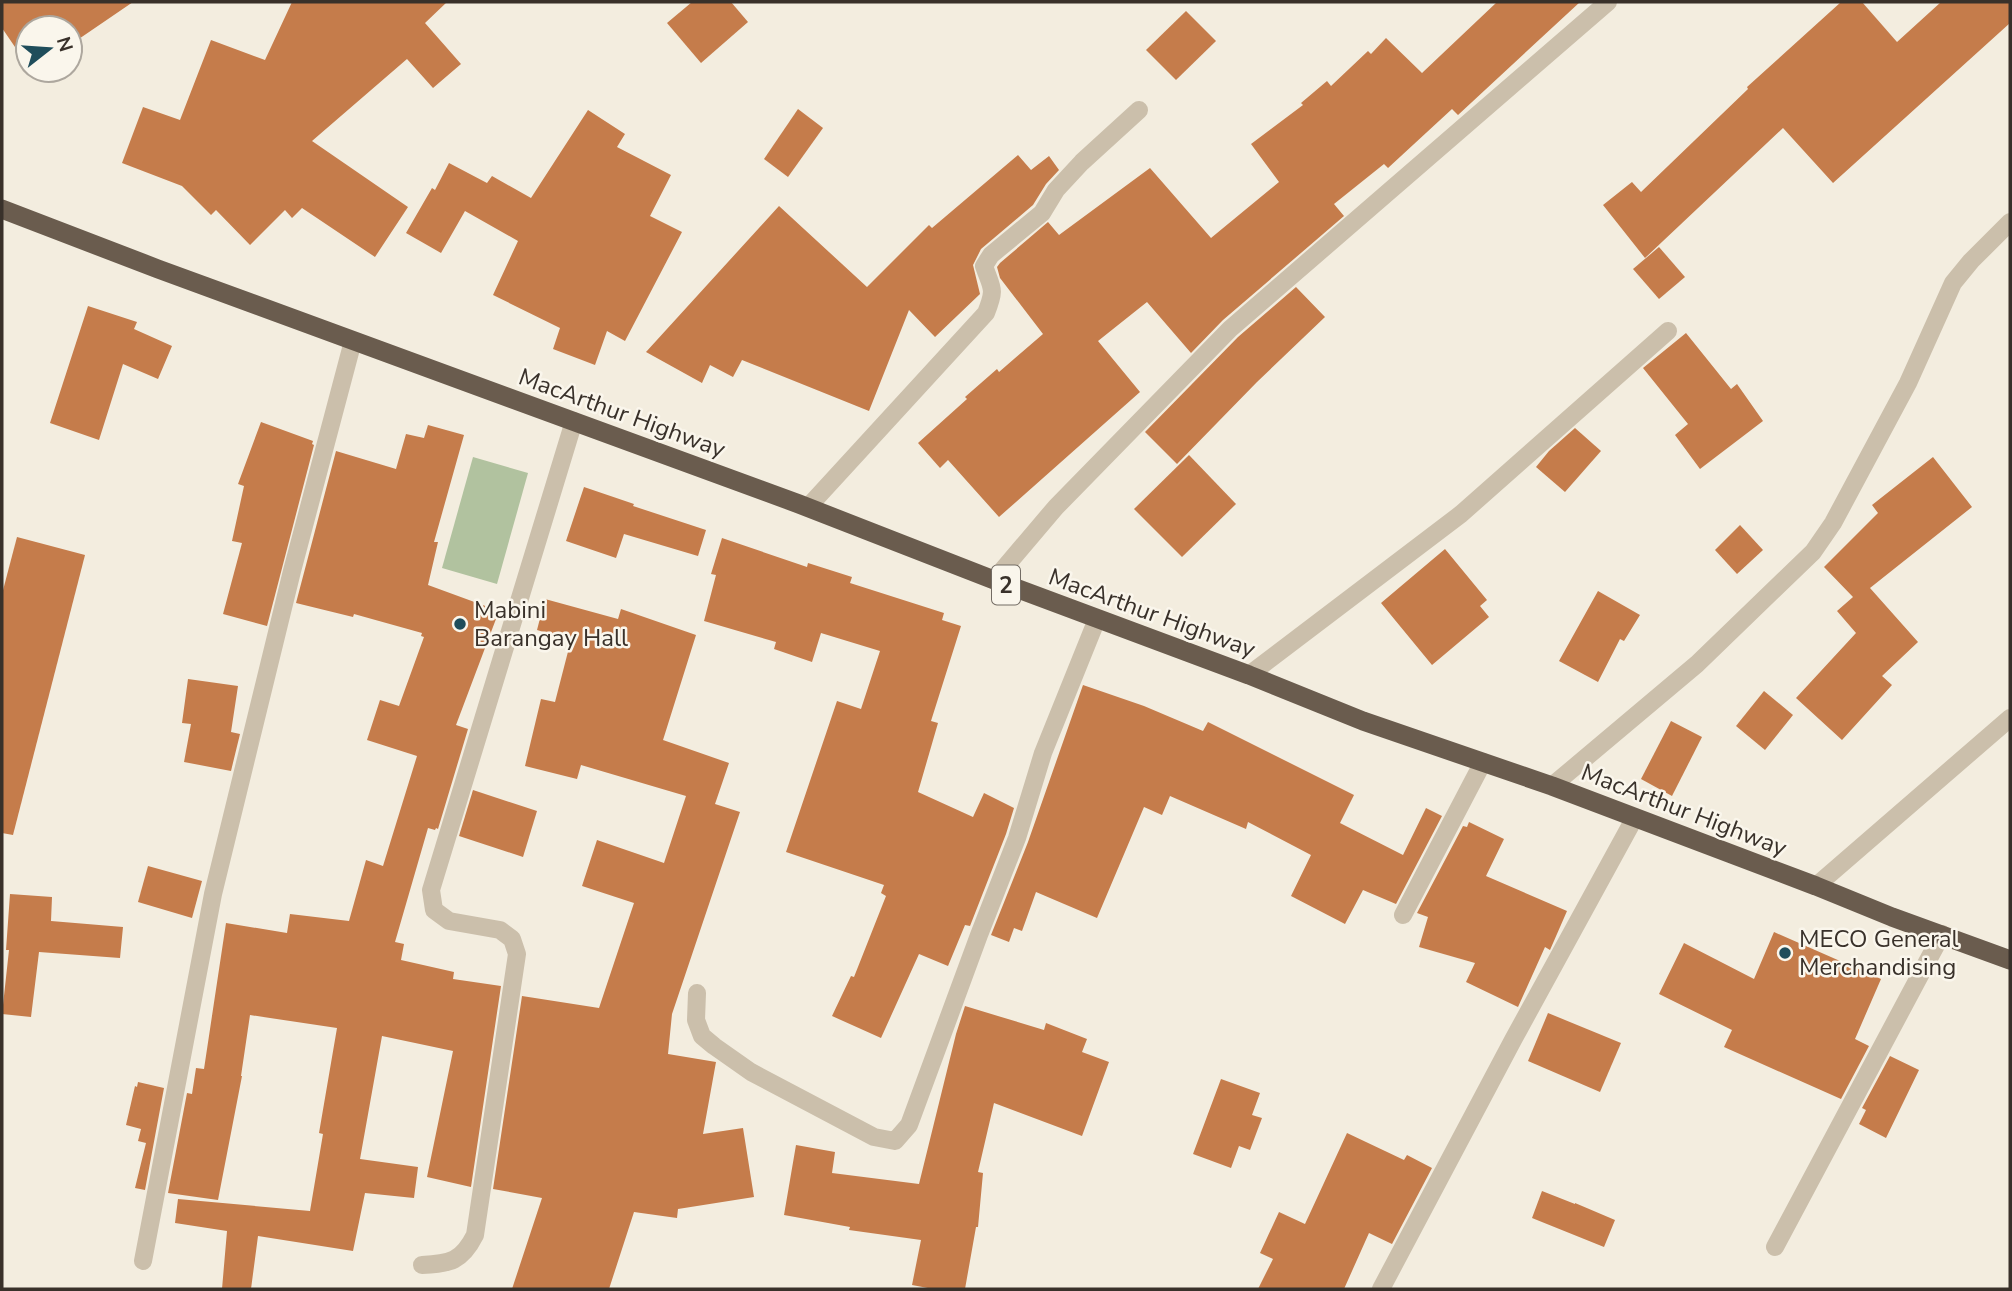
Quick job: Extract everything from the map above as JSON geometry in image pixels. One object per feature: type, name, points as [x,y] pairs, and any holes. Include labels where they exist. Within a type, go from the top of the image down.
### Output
[{"type":"highway","name":"MacArthur Highway","points":[[2,209],[158,270],[808,508],[1363,721],[1552,786],[2010,960]]},
{"type":"street","points":[[994,580],[1056,507],[1230,329],[1608,2]]},
{"type":"street","points":[[808,508],[986,313],[993,296],[993,287],[984,266],[990,255],[1042,213],[1056,190],[1139,110]]},
{"type":"street","points":[[1552,786],[1698,664],[1813,552],[1833,523],[1908,383],[1953,284],[1971,261],[2010,222]]},
{"type":"street","points":[[1248,675],[1461,514],[1668,331]]},
{"type":"street","points":[[143,1261],[213,894],[292,571],[353,341]]},
{"type":"street","points":[[422,1265],[445,1264],[459,1257],[469,1247],[475,1235],[517,954],[512,939],[500,930],[449,921],[442,916],[434,910],[431,890],[575,421]]},
{"type":"street","points":[[697,993],[696,1020],[702,1037],[714,1046],[751,1072],[874,1137],[895,1141],[909,1125],[1017,838],[1042,753],[1097,619]]},
{"type":"street","points":[[1816,886],[2010,718]]},
{"type":"street","points":[[1403,915],[1483,762]]},
{"type":"street","points":[[1381,1289],[1634,819]]},
{"type":"street","points":[[1775,1247],[1942,934]]},
{"type":"green space","points":[[473,457],[528,473],[497,584],[442,568]]},
{"type":"building","points":[[2,2],[133,2],[84,35],[84,14],[14,14],[14,46],[2,28]]},
{"type":"building","points":[[292,2],[447,2],[425,23],[461,64],[433,88],[407,59],[312,141],[408,207],[375,257],[302,208],[292,218],[285,210],[250,245],[216,210],[211,215],[182,186],[122,163],[143,107],[180,120],[211,40],[265,60]]},
{"type":"building","points":[[692,2],[731,2],[748,22],[701,63],[667,23]]},
{"type":"building","points":[[1497,2],[1580,2],[1458,115],[1452,109],[1388,168],[1384,164],[1334,204],[1344,216],[1223,320],[1191,353],[1147,302],[1098,341],[1140,392],[999,517],[948,460],[940,468],[918,443],[997,369],[999,372],[1043,334],[1000,278],[997,267],[1048,222],[1059,235],[1150,168],[1211,238],[1279,182],[1251,144],[1303,105],[1301,103],[1327,81],[1331,86],[1368,51],[1371,54],[1386,38],[1422,73]]},
{"type":"building","points":[[1841,2],[1862,2],[1897,42],[1941,2],[2010,2],[2010,23],[1833,183],[1783,128],[1645,258],[1603,205],[1632,182],[1641,192],[1748,89],[1747,87]]},
{"type":"building","points":[[1186,11],[1216,41],[1176,80],[1146,50]]},
{"type":"building","points":[[798,109],[823,128],[788,177],[764,159]]},
{"type":"building","points":[[588,110],[625,134],[617,147],[671,175],[650,216],[682,232],[625,341],[607,331],[595,365],[553,349],[560,328],[493,295],[518,241],[465,211],[441,253],[406,233],[432,188],[435,190],[449,163],[487,183],[492,176],[531,198]]},
{"type":"building","points":[[1018,155],[1031,170],[1049,156],[1059,170],[1033,205],[981,249],[973,265],[980,294],[935,337],[909,310],[869,411],[742,360],[733,377],[710,365],[702,383],[646,352],[779,206],[867,287],[929,225],[932,228]]},
{"type":"building","points":[[1659,247],[1685,277],[1659,299],[1633,269]]},
{"type":"building","points":[[1296,287],[1325,317],[1177,464],[1145,432],[1238,337]]},
{"type":"building","points":[[88,306],[137,322],[134,329],[172,346],[158,379],[123,364],[99,440],[50,423]]},
{"type":"building","points":[[1686,333],[1731,389],[1737,384],[1763,421],[1700,469],[1675,435],[1688,424],[1643,368]]},
{"type":"building","points":[[261,422],[313,441],[314,445],[267,626],[223,614],[242,543],[232,541],[244,486],[238,484]]},
{"type":"building","points":[[428,425],[464,435],[434,542],[438,542],[428,585],[499,611],[456,725],[468,729],[438,829],[428,828],[395,942],[404,944],[401,960],[454,972],[453,979],[501,986],[471,1187],[427,1177],[453,1051],[382,1036],[360,1159],[418,1167],[414,1198],[365,1193],[353,1251],[258,1236],[251,1289],[222,1289],[227,1231],[175,1223],[178,1199],[310,1211],[323,1134],[319,1133],[337,1028],[250,1015],[242,1076],[218,1200],[168,1193],[187,1093],[192,1094],[196,1068],[204,1069],[226,923],[287,933],[290,914],[349,921],[366,860],[383,866],[417,756],[367,740],[380,700],[399,706],[424,637],[421,636],[422,633],[354,614],[353,617],[296,603],[336,451],[396,469],[406,434],[424,438]]},
{"type":"building","points":[[1575,428],[1601,451],[1565,492],[1536,467],[1549,451]]},
{"type":"building","points":[[1189,455],[1236,504],[1182,557],[1134,509]]},
{"type":"building","points":[[1933,457],[1972,507],[1870,588],[1918,642],[1882,676],[1892,685],[1842,740],[1796,698],[1856,633],[1837,611],[1853,597],[1824,567],[1878,513],[1872,505]]},
{"type":"building","points":[[584,487],[706,530],[698,556],[624,534],[616,558],[566,541]]},
{"type":"building","points":[[1740,525],[1763,550],[1737,574],[1715,550]]},
{"type":"building","points":[[17,537],[85,555],[13,835],[2,833],[2,594]]},
{"type":"building","points":[[722,538],[807,567],[808,563],[852,577],[850,583],[944,613],[942,620],[961,626],[931,721],[938,723],[918,792],[973,817],[984,793],[1014,808],[970,926],[965,925],[948,966],[919,954],[881,1038],[832,1016],[851,976],[854,977],[886,896],[881,893],[884,885],[786,852],[837,701],[861,709],[880,651],[821,633],[812,662],[774,649],[776,642],[704,621],[716,575],[711,574]]},
{"type":"building","points":[[1445,549],[1487,600],[1480,606],[1489,617],[1432,665],[1381,603]]},
{"type":"building","points":[[1598,591],[1640,615],[1624,641],[1620,639],[1598,682],[1559,661]]},
{"type":"building","points":[[545,599],[618,619],[621,609],[696,635],[663,740],[729,763],[715,804],[740,812],[672,1014],[668,1054],[716,1062],[703,1134],[743,1128],[754,1197],[678,1209],[677,1218],[634,1212],[609,1289],[512,1289],[542,1198],[493,1189],[522,996],[599,1008],[634,903],[582,886],[597,840],[664,863],[686,796],[581,765],[577,779],[525,766],[541,699],[555,702],[571,640],[537,630]]},
{"type":"building","points":[[188,679],[238,686],[231,732],[240,734],[231,771],[184,762],[191,724],[182,723]]},
{"type":"building","points":[[1083,685],[1144,706],[1203,731],[1208,722],[1354,795],[1340,823],[1403,855],[1426,808],[1442,816],[1396,904],[1363,890],[1345,924],[1291,896],[1311,855],[1248,822],[1246,829],[1170,796],[1162,815],[1144,807],[1097,918],[1036,892],[1022,931],[1014,928],[1009,942],[991,935],[1028,842]]},
{"type":"building","points":[[1764,691],[1793,715],[1765,750],[1736,726]]},
{"type":"building","points":[[1671,721],[1702,737],[1672,796],[1641,779]]},
{"type":"building","points":[[473,790],[537,811],[523,857],[459,836]]},
{"type":"building","points":[[1469,822],[1504,839],[1486,876],[1567,911],[1550,950],[1545,947],[1518,1007],[1466,982],[1475,963],[1419,947],[1428,917],[1417,913],[1463,826],[1467,827]]},
{"type":"building","points":[[148,866],[202,881],[192,918],[138,902]]},
{"type":"building","points":[[10,894],[52,897],[51,921],[123,927],[120,958],[39,952],[31,1017],[2,1014],[9,950],[6,950]]},
{"type":"building","points":[[1774,932],[1881,979],[1855,1039],[1869,1046],[1841,1099],[1724,1047],[1732,1030],[1659,994],[1684,943],[1754,979]]},
{"type":"building","points":[[965,1006],[1044,1030],[1046,1023],[1087,1039],[1082,1052],[1109,1062],[1082,1136],[994,1103],[978,1172],[983,1173],[978,1227],[965,1289],[933,1289],[912,1285],[921,1240],[849,1230],[850,1227],[784,1215],[796,1145],[835,1152],[832,1173],[919,1184]]},
{"type":"building","points":[[1548,1013],[1621,1043],[1600,1092],[1528,1061]]},
{"type":"building","points":[[1890,1056],[1919,1070],[1886,1138],[1859,1124],[1866,1110],[1862,1108]]},
{"type":"building","points":[[1221,1079],[1260,1093],[1252,1115],[1262,1118],[1250,1150],[1239,1146],[1231,1168],[1193,1154]]},
{"type":"building","points":[[138,1082],[164,1088],[145,1190],[135,1188],[146,1143],[138,1141],[141,1129],[126,1125]]},
{"type":"building","points":[[1347,1133],[1404,1160],[1407,1155],[1432,1168],[1392,1244],[1369,1233],[1344,1289],[1258,1289],[1273,1259],[1260,1253],[1279,1212],[1305,1224]]},
{"type":"building","points":[[1542,1191],[1615,1220],[1604,1247],[1532,1218]]},
{"type":"place","name":"Mabini Barangay Hall","points":[[460,624]]},
{"type":"place","name":"MECO General Merchandising","points":[[1785,953]]}]
